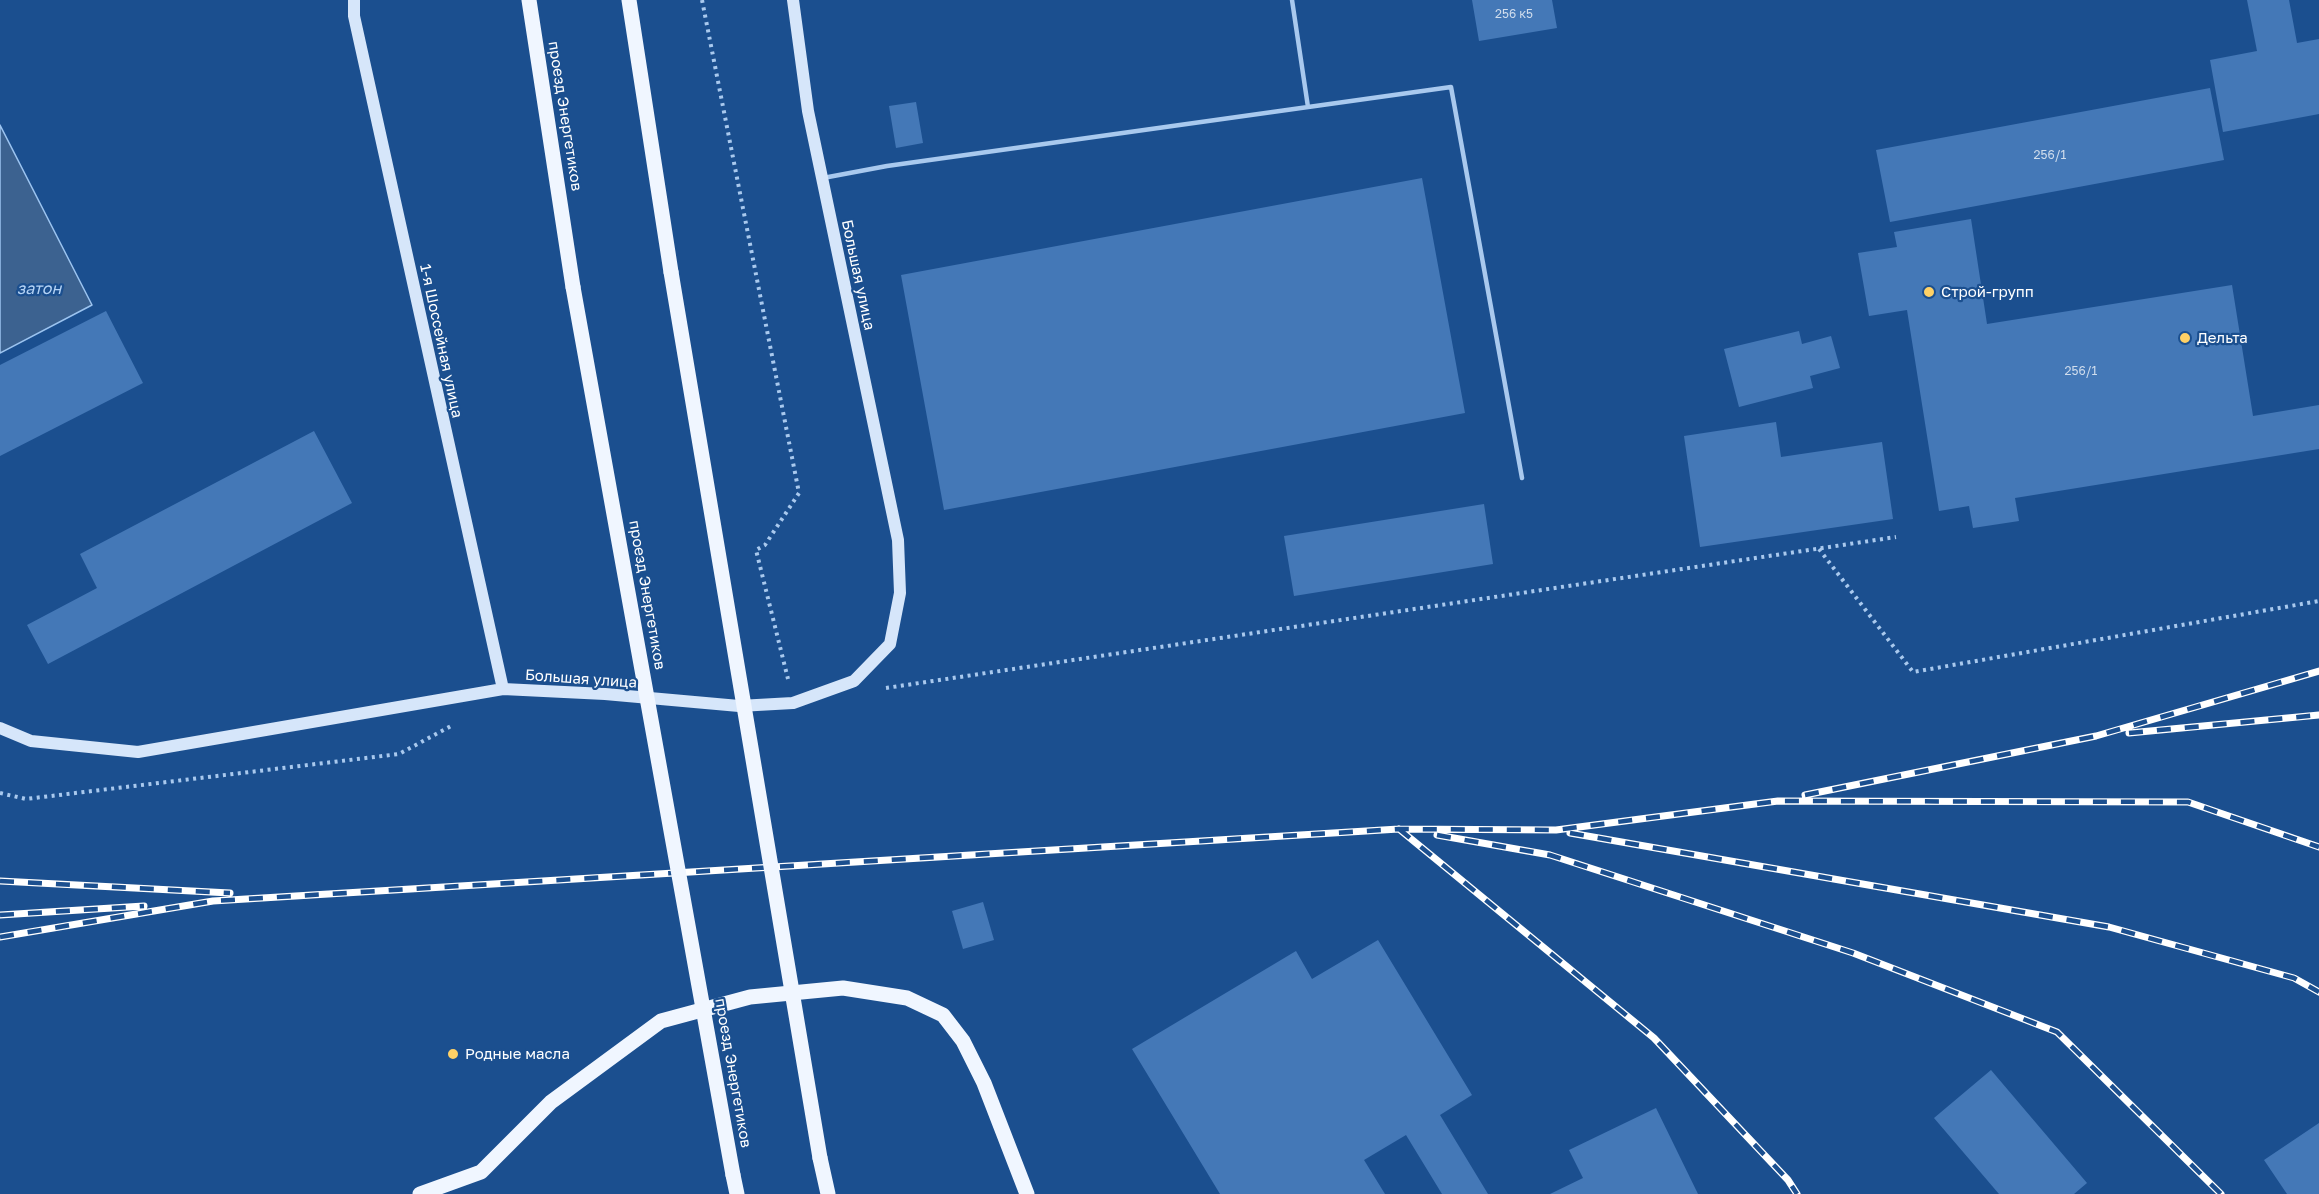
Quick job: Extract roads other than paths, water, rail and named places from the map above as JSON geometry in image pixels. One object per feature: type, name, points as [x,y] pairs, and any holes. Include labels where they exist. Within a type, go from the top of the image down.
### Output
[{"type":"main road","name":"1-я Шоссейная улица","points":[[354,0],[354,16],[503,689]]},
{"type":"main road","name":"проезд Энергетиков","points":[[529,0],[573,287],[737,1194]]},
{"type":"main road","points":[[629,0],[671,272],[820,1158],[828,1194]]},
{"type":"main road","name":"Большая улица","points":[[0,728],[32,741],[138,752],[503,689],[605,694],[739,706],[793,703],[854,681],[890,644],[900,593],[898,540],[808,111],[793,0]]},
{"type":"main road","points":[[420,1194],[481,1172],[551,1102],[661,1021],[750,997],[843,988],[907,998],[944,1015],[963,1041],[984,1083],[1027,1194]]},
{"type":"lane","points":[[1292,0],[1308,107]]},
{"type":"lane","points":[[822,178],[887,166],[1451,87],[1522,478]]},
{"type":"water","name":"затон","points":[[0,125],[92,305],[0,353]]},
{"type":"railway","points":[[1805,795],[2096,736],[2319,671]]},
{"type":"railway","points":[[2129,733],[2319,715]]},
{"type":"railway","points":[[0,937],[213,901],[1399,829],[1556,830],[1778,801],[2188,802],[2319,847]]},
{"type":"railway","points":[[1399,829],[1654,1038],[1788,1180],[1797,1194]]},
{"type":"railway","points":[[1570,833],[2109,927],[2294,978],[2319,992]]},
{"type":"railway","points":[[1437,835],[1550,855],[1853,953],[2057,1032],[2221,1194]]},
{"type":"railway","points":[[0,881],[230,893]]},
{"type":"railway","points":[[0,915],[144,906]]},
{"type":"place","name":"Строй-групп","points":[[1929,292]]},
{"type":"place","name":"Дельта","points":[[2185,338]]},
{"type":"place","name":"Родные масла","points":[[453,1054]]}]
